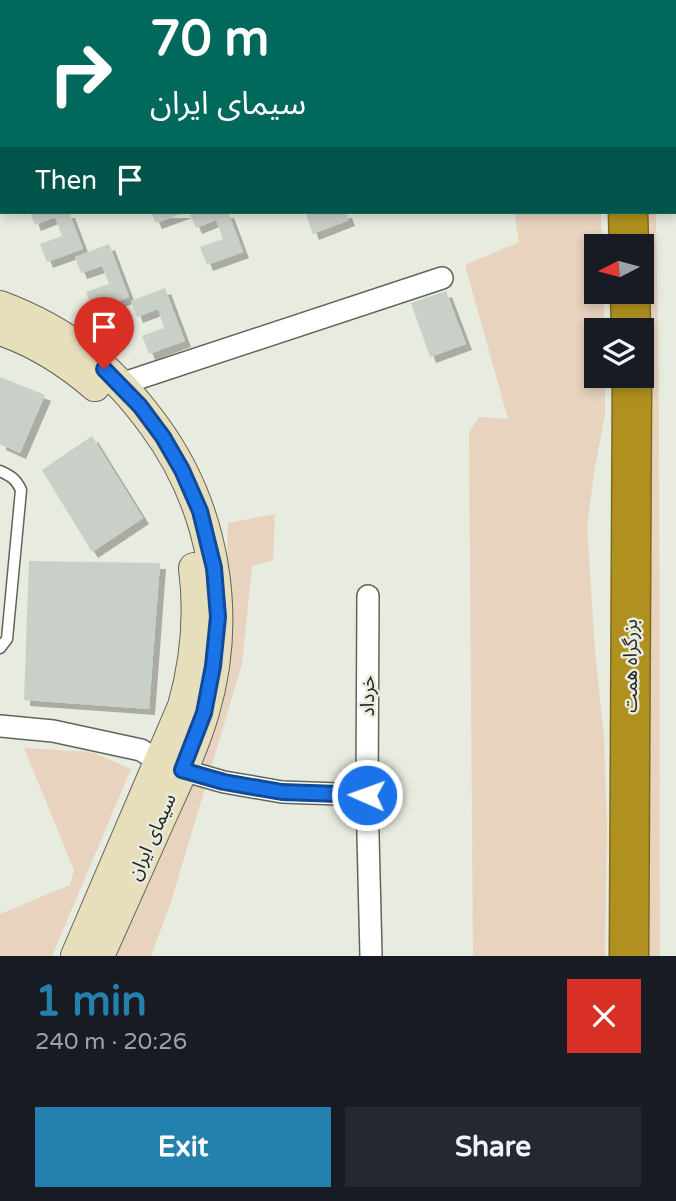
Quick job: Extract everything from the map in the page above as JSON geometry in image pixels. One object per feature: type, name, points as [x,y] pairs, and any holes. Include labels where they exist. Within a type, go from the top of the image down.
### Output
[{"type":"highway","points":[[628,214],[629,234]]},
{"type":"highway","name":"بزرگراه همت","points":[[629,956],[632,388]]},
{"type":"street","points":[[111,388],[442,278]]},
{"type":"street","name":"سیمای ایران","points":[[0,306],[38,322],[88,353],[162,472],[177,504],[193,559],[197,603],[196,643],[192,675],[171,766],[99,956]]},
{"type":"street","name":"سیمای ایران","points":[[0,330],[52,354],[111,388]]},
{"type":"street","name":"خرداد","points":[[368,596],[367,795],[371,956]]},
{"type":"street","points":[[0,726],[53,731],[141,750],[171,766],[224,782],[282,792],[367,795]]},
{"type":"street","name":"سیمای ایران","points":[[76,956],[171,766]]},
{"type":"lane","points":[[0,471],[11,476],[20,490],[7,639],[0,648]]},
{"type":"shaded area","points":[[514,214],[601,214],[602,234],[584,234],[584,304],[604,304],[604,318],[584,318],[584,388],[605,388],[605,414],[587,527],[604,738],[607,826],[605,956],[473,956],[469,432],[479,417],[508,419],[465,265],[519,242]]},
{"type":"shaded area","points":[[638,214],[656,214],[660,956],[642,956],[642,388],[654,388],[654,318],[642,318],[642,304],[654,304],[654,234],[641,234]]},
{"type":"shaded area","points":[[275,514],[273,560],[252,566],[242,664],[171,902],[151,956],[105,956],[223,662],[228,523]]},
{"type":"shaded area","points":[[24,748],[92,752],[131,769],[52,956],[0,956],[0,914],[70,885],[74,870]]},
{"type":"building","points":[[31,214],[70,214],[83,249],[47,262],[40,244],[62,236],[55,217],[35,225]]},
{"type":"building","points":[[152,214],[181,214],[156,223]]},
{"type":"building","points":[[190,214],[229,214],[243,252],[207,265],[200,247],[223,239],[216,220],[196,228]]},
{"type":"building","points":[[347,214],[349,220],[313,234],[306,215]]},
{"type":"building","points":[[109,244],[129,297],[93,311],[86,292],[109,284],[102,266],[81,273],[75,257]]},
{"type":"building","points":[[165,288],[185,341],[149,354],[142,336],[164,328],[158,309],[137,317],[131,301]]},
{"type":"building","points":[[446,291],[466,344],[430,357],[411,303]]},
{"type":"building","points":[[0,377],[45,395],[20,453],[0,444]]},
{"type":"building","points":[[92,436],[143,518],[92,552],[42,470]]},
{"type":"building","points":[[29,561],[160,563],[149,709],[24,700]]},
{"type":"route","points":[[104,369],[140,406],[163,437],[182,470],[200,511],[214,568],[218,633],[213,666],[204,713],[182,770],[224,782],[282,792],[367,795]]}]
